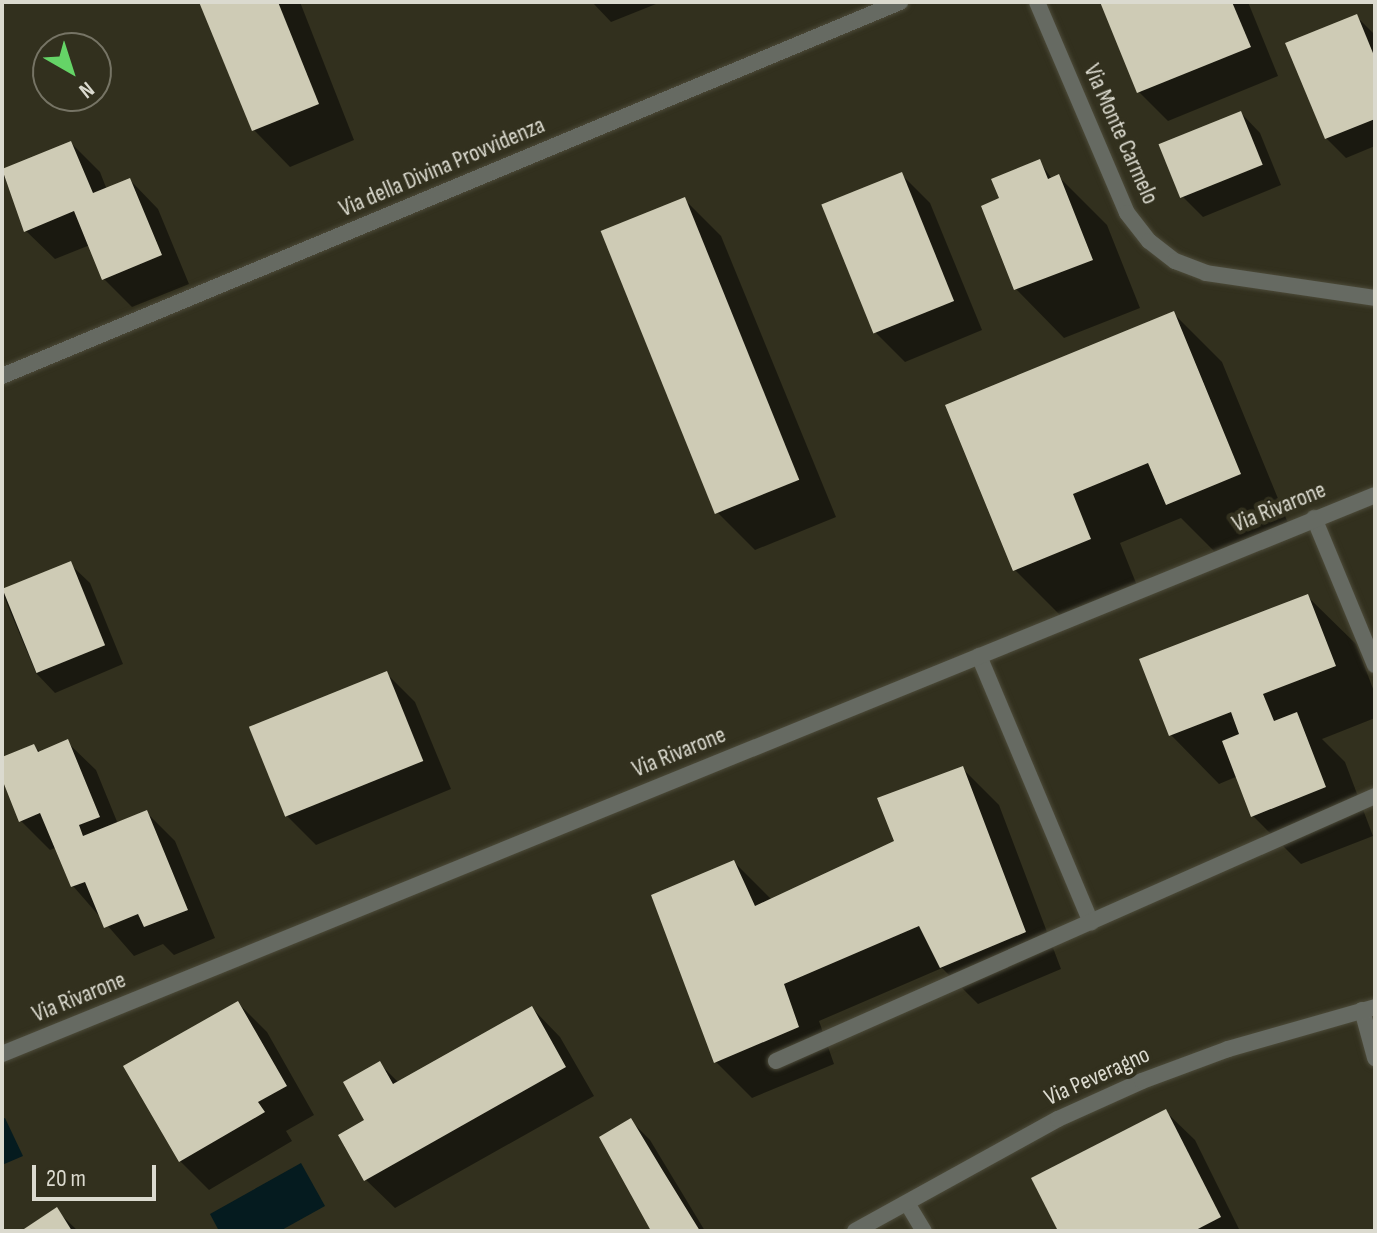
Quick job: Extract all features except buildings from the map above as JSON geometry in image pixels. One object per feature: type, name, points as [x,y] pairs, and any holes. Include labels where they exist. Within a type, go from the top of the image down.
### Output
[{"type":"street","name":"Via della Divina Provvidenza","points":[[2,376],[900,2]]},
{"type":"street","name":"Via Monte Carmelo","points":[[1037,2],[1127,213],[1149,241],[1175,261],[1206,273],[1375,298]]},
{"type":"street","name":"Via Rivarone","points":[[2,1054],[1375,495]]},
{"type":"street","points":[[1314,518],[1375,665]]},
{"type":"street","points":[[979,656],[1091,922]]},
{"type":"street","points":[[776,1061],[1375,796]]},
{"type":"street","points":[[1368,1008],[1375,1058]]},
{"type":"street","name":"Via Peveragno","points":[[855,1231],[1058,1119],[1142,1081],[1228,1049],[1368,1008]]},
{"type":"street","points":[[907,1203],[924,1231]]},
{"type":"water","points":[[5,1118],[23,1156],[2,1165],[2,1119]]},
{"type":"water","points":[[301,1163],[325,1206],[280,1231],[219,1231],[210,1214]]}]
